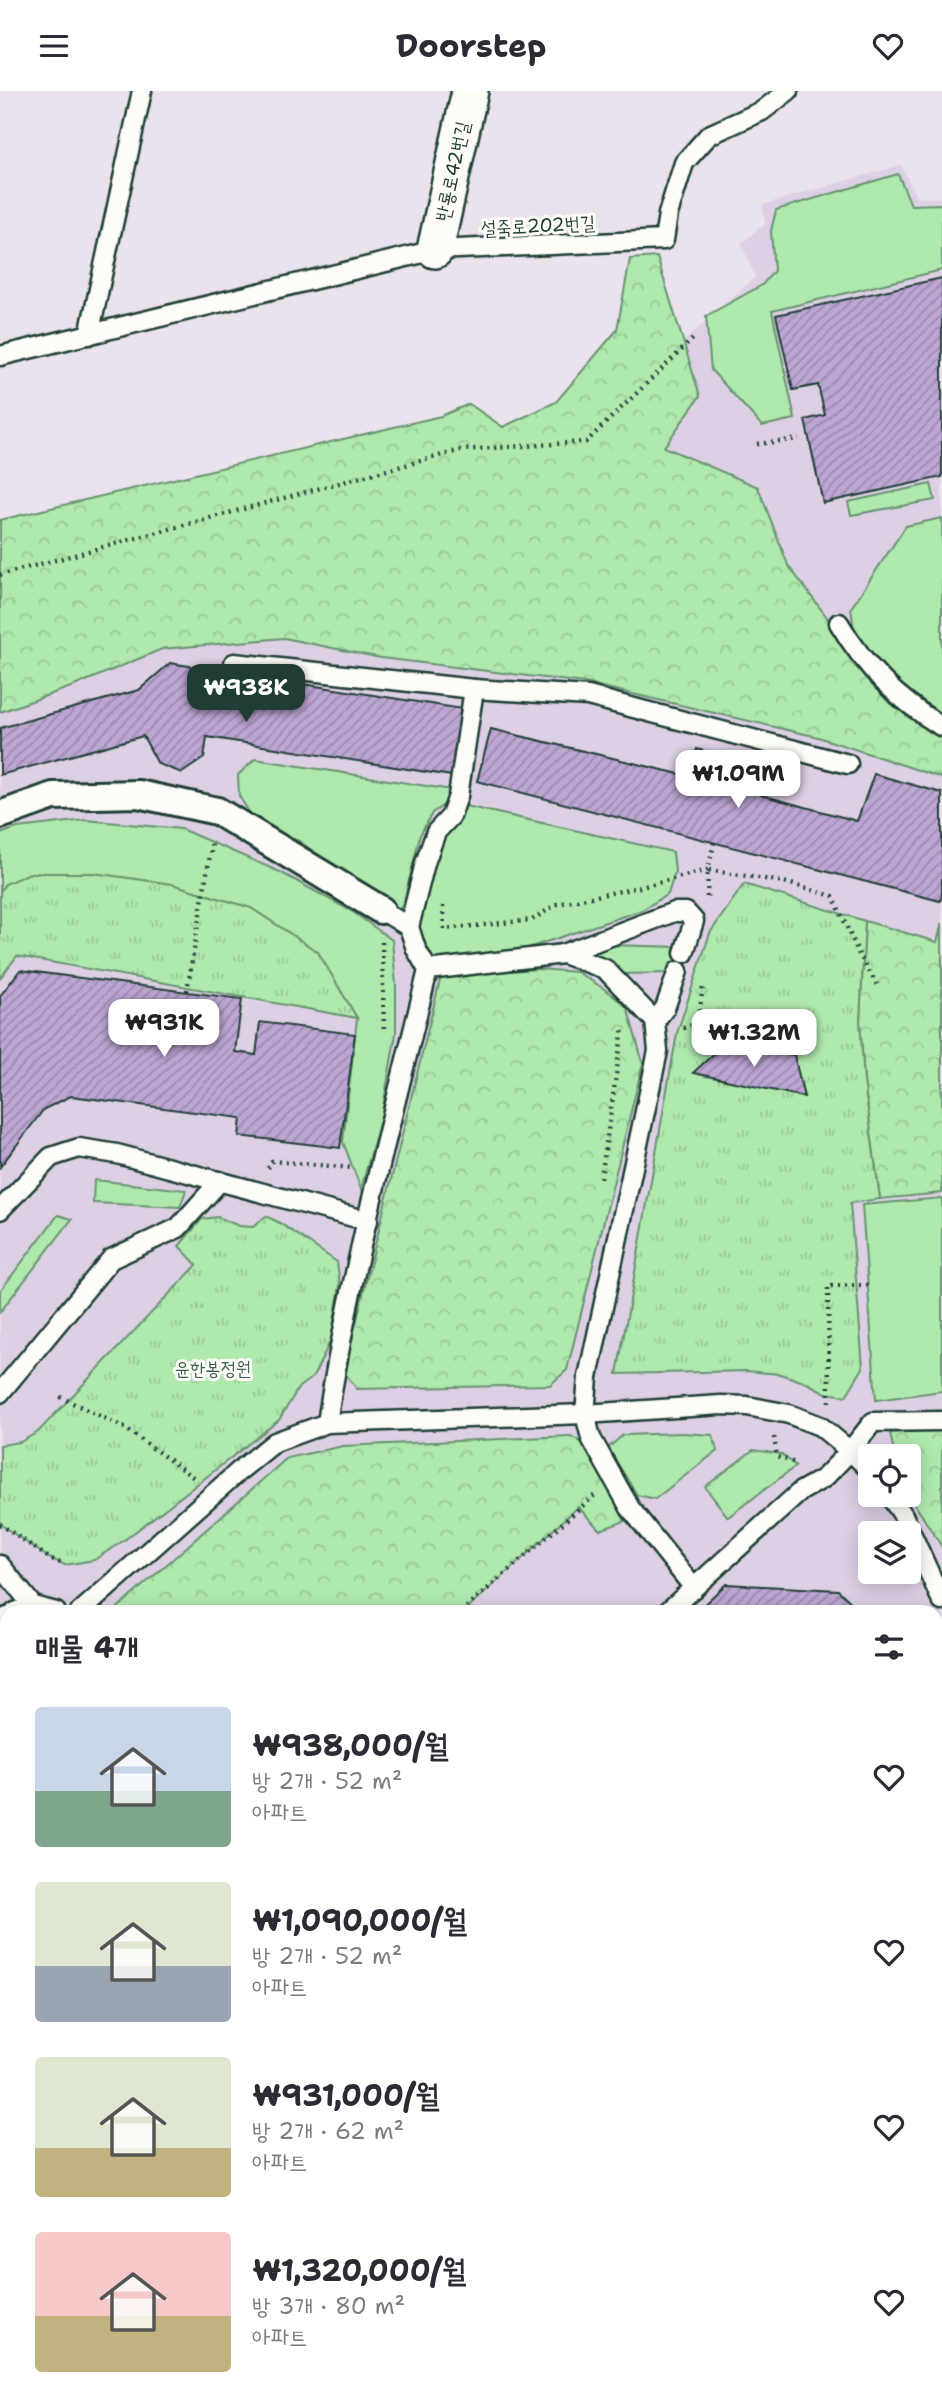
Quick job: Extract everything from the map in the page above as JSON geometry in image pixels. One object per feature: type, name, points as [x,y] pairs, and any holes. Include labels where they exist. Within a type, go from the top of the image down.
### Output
[{"type":"street","name":"반룡로42번길","points":[[435,250],[470,91]]},
{"type":"street","points":[[0,815],[53,796],[90,795],[138,795],[217,811],[381,910]]},
{"type":"lane","points":[[89,335],[142,91]]},
{"type":"lane","name":"설죽로202번길","points":[[0,356],[435,250],[664,240],[668,214],[684,163],[709,135],[762,111],[788,91]]},
{"type":"lane","points":[[839,623],[875,676],[942,727]]},
{"type":"lane","points":[[234,663],[474,689],[588,695],[848,765]]},
{"type":"lane","points":[[327,1423],[333,1381],[368,1221],[428,970],[416,949],[410,927],[417,891],[436,832],[451,816],[458,796],[474,689]]},
{"type":"lane","points":[[381,910],[410,927]]},
{"type":"lane","points":[[428,970],[563,954],[674,912],[686,912],[694,921],[684,953]]},
{"type":"lane","points":[[563,954],[605,969],[654,1021],[658,1051],[588,1377],[585,1414],[590,1438],[631,1508],[694,1588]]},
{"type":"lane","points":[[654,1021],[665,1008],[678,971]]},
{"type":"lane","points":[[0,1210],[51,1157],[79,1149],[117,1154],[368,1221]]},
{"type":"lane","points":[[0,1394],[111,1259],[178,1228],[220,1181]]},
{"type":"lane","points":[[88,1605],[275,1442],[327,1423],[747,1406],[789,1414],[820,1426],[858,1459]]},
{"type":"lane","points":[[675,1605],[801,1491],[824,1478],[873,1422],[942,1421]]},
{"type":"lane","points":[[897,1507],[942,1601]]},
{"type":"lane","points":[[0,1565],[32,1605]]},
{"type":"path","points":[[0,575],[461,450],[586,442],[696,337]]},
{"type":"path","points":[[757,444],[799,439]]},
{"type":"path","points":[[187,991],[217,811]]},
{"type":"path","points":[[708,870],[714,842]]},
{"type":"path","points":[[417,891],[442,896],[444,929],[533,920],[557,904],[708,870],[784,881],[833,896],[859,954],[879,988]]},
{"type":"path","points":[[381,910],[384,1043]]},
{"type":"path","points":[[599,1190],[624,1030],[620,1020]]},
{"type":"path","points":[[255,1190],[272,1161],[354,1168],[357,1156]]},
{"type":"path","points":[[829,1402],[828,1286],[868,1285]]},
{"type":"path","points":[[60,1397],[125,1428],[200,1482]]},
{"type":"path","points":[[772,1428],[777,1457],[799,1464]]},
{"type":"path","points":[[469,1605],[601,1490]]},
{"type":"path","points":[[0,1524],[49,1558],[65,1565]]},
{"type":"shaded area","points":[[901,165],[917,198],[942,198],[942,1605],[0,1605],[0,568],[580,434],[755,277],[741,243],[765,224],[762,205]]},
{"type":"green space","points":[[898,174],[911,205],[942,204],[942,270],[772,311],[795,419],[762,426],[711,370],[706,316],[762,285],[774,271],[771,231],[776,210]]},
{"type":"green space","points":[[657,257],[700,396],[664,447],[758,487],[788,565],[826,616],[861,671],[889,703],[942,739],[942,778],[818,737],[585,683],[381,658],[284,638],[162,649],[74,686],[0,712],[0,520],[441,416],[469,404],[503,427],[556,402],[617,330],[630,259]]},
{"type":"green space","points":[[931,484],[935,500],[851,515],[848,502]]},
{"type":"green space","points":[[942,518],[942,715],[881,669],[854,631],[851,608],[906,526]]},
{"type":"green space","points":[[255,759],[452,790],[448,802],[432,813],[420,835],[400,909],[353,880],[299,841],[268,830],[252,817],[239,796],[238,775]]},
{"type":"green space","points":[[461,805],[673,852],[675,872],[668,894],[642,910],[519,951],[432,961],[422,945],[416,923],[428,872],[443,834]]},
{"type":"green space","points":[[86,820],[181,829],[280,872],[353,912],[392,940],[396,1033],[382,1113],[361,1189],[343,1142],[357,1018],[317,952],[5,884],[0,892],[0,834],[17,828]]},
{"type":"green space","points":[[30,873],[93,873],[172,884],[251,908],[318,952],[357,1018],[17,956],[0,978],[0,892],[5,884]]},
{"type":"green space","points":[[744,884],[865,921],[860,1021],[864,1081],[880,1199],[850,1203],[863,1368],[846,1396],[826,1393],[780,1374],[746,1371],[617,1374],[677,1033],[710,933]]},
{"type":"green space","points":[[865,921],[937,942],[942,923],[942,1193],[880,1199],[864,1081],[860,1021]]},
{"type":"green space","points":[[607,945],[681,947],[673,973],[617,974],[594,961],[594,953]]},
{"type":"green space","points":[[538,969],[577,972],[627,1007],[643,1063],[567,1370],[550,1385],[357,1389],[344,1372],[441,976]]},
{"type":"green space","points":[[94,1180],[186,1190],[180,1207],[93,1203]]},
{"type":"green space","points":[[942,1198],[942,1391],[876,1400],[862,1205]]},
{"type":"green space","points":[[58,1215],[72,1219],[0,1312],[0,1291]]},
{"type":"green space","name":"윤한봉정원","points":[[266,1216],[337,1262],[340,1285],[331,1340],[313,1377],[299,1387],[279,1420],[123,1541],[94,1560],[65,1565],[49,1558],[0,1524],[0,1445],[20,1442],[38,1432],[197,1265],[179,1246],[202,1219],[218,1217],[239,1226],[253,1227]]},
{"type":"green space","points":[[942,1430],[942,1547],[916,1507],[921,1507],[921,1444],[892,1444],[890,1433]]},
{"type":"green space","points":[[623,1435],[713,1435],[717,1451],[655,1499],[637,1495],[608,1448]]},
{"type":"green space","points":[[571,1436],[586,1445],[625,1521],[600,1530],[578,1507],[472,1605],[121,1605],[287,1458],[343,1446]]},
{"type":"green space","points":[[753,1450],[781,1454],[796,1466],[728,1517],[705,1487]]},
{"type":"building","points":[[942,278],[942,477],[823,503],[805,420],[825,415],[818,385],[793,390],[776,315]]},
{"type":"building","points":[[170,663],[469,710],[458,777],[207,737],[204,758],[182,773],[158,764],[143,736],[0,775],[0,728],[139,690]]},
{"type":"building","points":[[491,729],[688,776],[697,749],[766,770],[761,795],[857,821],[874,774],[942,793],[940,901],[477,781]]},
{"type":"building","points":[[20,970],[242,999],[235,1052],[256,1055],[260,1022],[355,1034],[340,1148],[239,1136],[241,1118],[71,1096],[44,1109],[0,1167],[0,996]]},
{"type":"building","points":[[724,1044],[794,1055],[804,1097],[693,1073]]},
{"type":"building","points":[[726,1584],[838,1590],[854,1605],[704,1605]]}]
